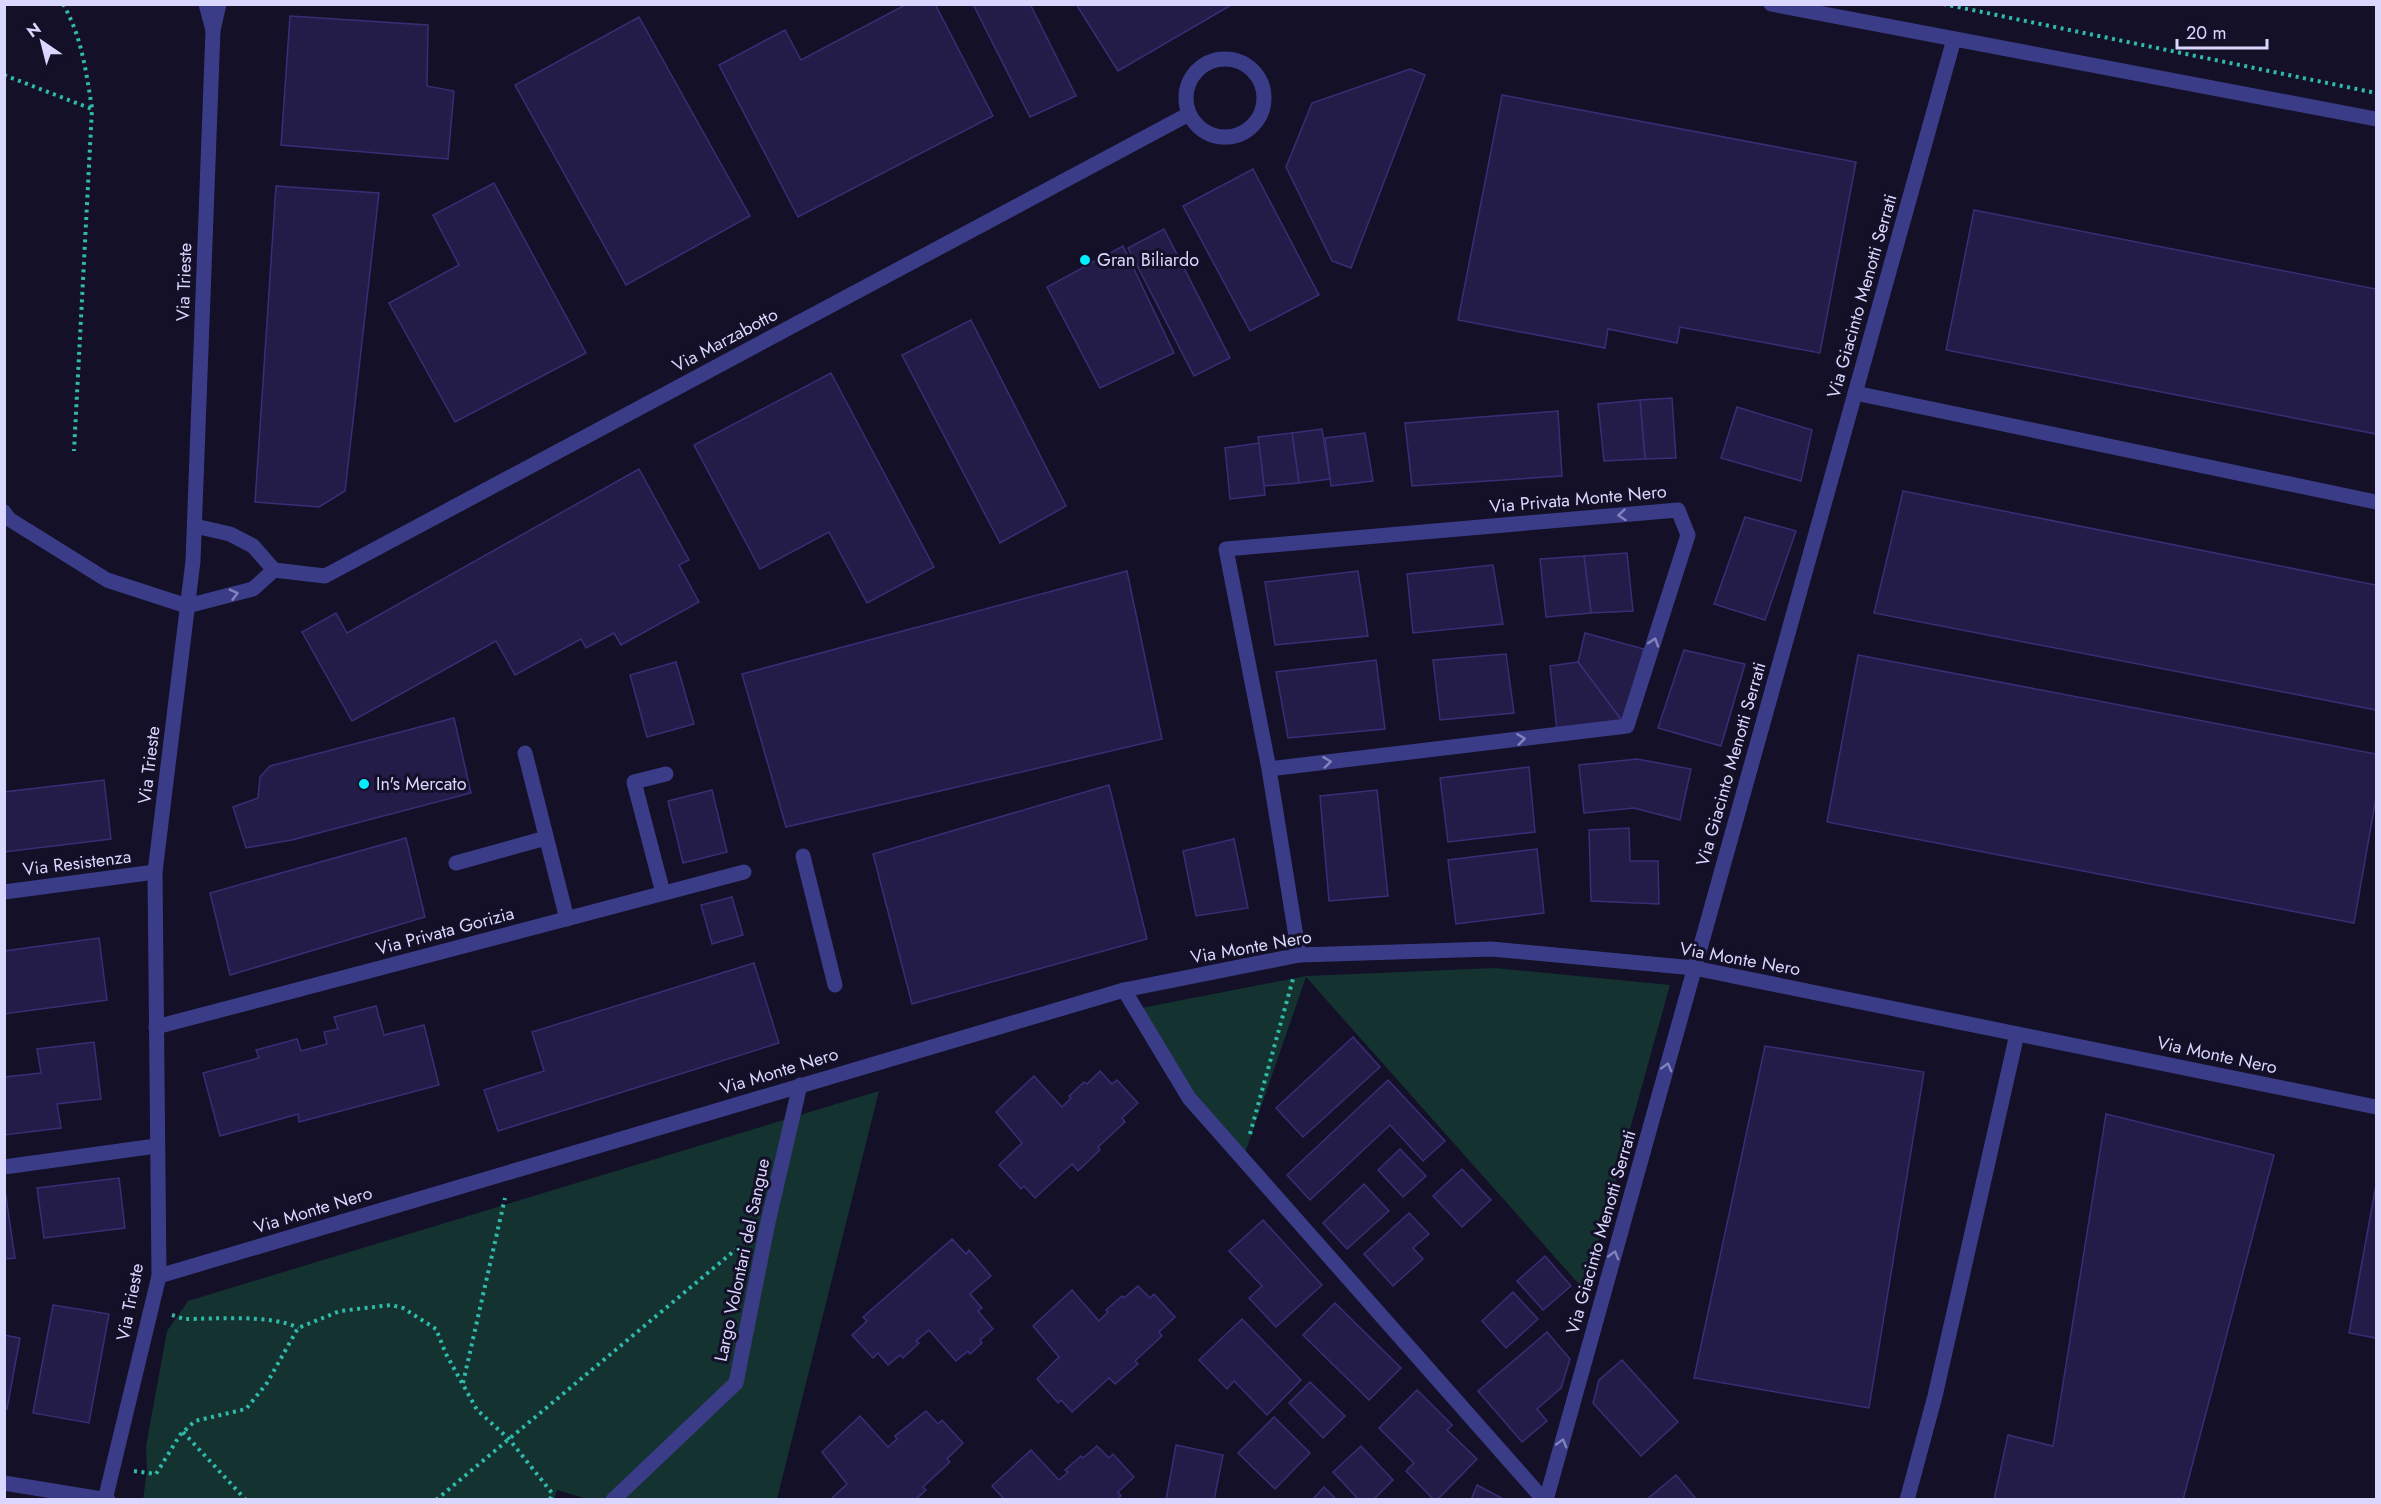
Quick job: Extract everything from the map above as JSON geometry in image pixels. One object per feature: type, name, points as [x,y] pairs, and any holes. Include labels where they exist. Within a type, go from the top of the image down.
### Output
[{"type":"street","name":"Via Trieste","points":[[206,4],[213,30]]},
{"type":"street","name":"Via Trieste","points":[[106,1499],[159,1276],[155,872],[188,606],[195,526],[213,30],[219,4]]},
{"type":"street","points":[[1771,4],[2376,119]]},
{"type":"street","name":"Via Giacinto Menotti Serrati","points":[[1545,1500],[1954,39]]},
{"type":"street","points":[[1224,58],[1237,60],[1258,75],[1263,87],[1262,113],[1255,124],[1244,133],[1232,137],[1212,135],[1196,125],[1189,114],[1185,101],[1186,88],[1200,67],[1224,58]]},
{"type":"street","name":"Via Marzabotto","points":[[274,570],[325,576],[1189,114]]},
{"type":"street","points":[[1855,393],[2376,502]]},
{"type":"street","name":"Via Privata Monte Nero","points":[[1269,769],[1627,726],[1688,535],[1678,510],[1226,549],[1269,769],[1299,955]]},
{"type":"street","points":[[4,512],[9,519],[107,580],[188,606],[253,589],[274,570],[253,546],[230,534],[195,526]]},
{"type":"street","points":[[525,753],[567,919]]},
{"type":"street","points":[[663,893],[634,782],[666,774]]},
{"type":"street","points":[[456,863],[546,838]]},
{"type":"street","points":[[803,856],[835,985]]},
{"type":"street","name":"Via Resistenza","points":[[4,892],[155,872]]},
{"type":"street","name":"Via Privata Gorizia","points":[[156,1028],[744,872]]},
{"type":"street","name":"Via Monte Nero","points":[[159,1276],[1124,990],[1299,955],[1491,949],[1694,968],[2376,1107]]},
{"type":"street","points":[[1124,990],[1189,1098],[1545,1500]]},
{"type":"street","points":[[1907,1500],[1935,1396],[2017,1034]]},
{"type":"street","name":"Largo Volontari del Sangue","points":[[613,1500],[736,1383],[768,1222],[800,1085]]},
{"type":"street","points":[[4,1167],[156,1146]]},
{"type":"street","points":[[4,1483],[106,1499]]},
{"type":"path","points":[[63,4],[73,21],[84,55],[92,109],[74,451]]},
{"type":"path","points":[[1943,4],[2376,93]]},
{"type":"path","points":[[4,75],[92,109]]},
{"type":"path","points":[[1243,1159],[1299,955]]},
{"type":"path","points":[[463,1384],[506,1194],[486,1199],[481,1180]]},
{"type":"path","points":[[436,1500],[768,1222]]},
{"type":"path","points":[[112,1468],[156,1474],[183,1432],[195,1421],[246,1409],[267,1383],[298,1328],[340,1311],[391,1305],[403,1308],[436,1329],[446,1354],[477,1410],[509,1439],[552,1492],[550,1500]]},
{"type":"path","points":[[151,1310],[184,1319],[265,1320],[289,1323],[298,1328]]},
{"type":"path","points":[[183,1432],[246,1500]]},
{"type":"green space","points":[[1495,968],[1670,985],[1585,1291],[1306,977],[1243,1159],[1189,1098],[1136,1009],[1306,976]]},
{"type":"green space","points":[[879,1091],[777,1499],[590,1500],[557,1490],[554,1500],[143,1500],[147,1470],[146,1446],[167,1331],[188,1301]]},
{"type":"building","points":[[907,4],[935,4],[993,116],[798,217],[719,65],[785,30],[801,60]]},
{"type":"building","points":[[973,4],[1030,4],[1076,96],[1030,117]]},
{"type":"building","points":[[1076,4],[1233,4],[1118,71]]},
{"type":"building","points":[[290,16],[428,25],[427,86],[454,91],[448,159],[281,145]]},
{"type":"building","points":[[639,17],[750,216],[626,285],[515,85]]},
{"type":"building","points":[[1410,69],[1425,75],[1351,268],[1332,261],[1286,167],[1312,103]]},
{"type":"building","points":[[1502,95],[1856,162],[1820,353],[1680,327],[1677,343],[1608,329],[1605,348],[1458,320]]},
{"type":"building","points":[[1253,169],[1319,295],[1250,331],[1183,206]]},
{"type":"building","points":[[494,183],[586,353],[455,422],[389,303],[459,265],[433,215]]},
{"type":"building","points":[[276,186],[379,193],[345,491],[319,507],[255,502]]},
{"type":"building","points":[[1974,210],[2376,289],[2376,434],[1946,350]]},
{"type":"building","points":[[1164,229],[1230,358],[1194,376],[1128,248]]},
{"type":"building","points":[[1123,246],[1174,353],[1100,388],[1047,287]]},
{"type":"building","points":[[971,320],[1066,506],[1000,543],[902,355]]},
{"type":"building","points":[[831,373],[934,567],[867,603],[829,532],[760,569],[694,445]]},
{"type":"building","points":[[1672,398],[1676,458],[1645,459],[1640,400]]},
{"type":"building","points":[[1640,400],[1645,459],[1604,461],[1598,404]]},
{"type":"building","points":[[1737,407],[1812,430],[1801,481],[1721,458]]},
{"type":"building","points":[[1558,411],[1562,476],[1412,486],[1405,423]]},
{"type":"building","points":[[1322,429],[1330,479],[1299,483],[1292,433]]},
{"type":"building","points":[[1292,433],[1299,483],[1264,486],[1258,437]]},
{"type":"building","points":[[1365,433],[1373,481],[1331,486],[1325,438]]},
{"type":"building","points":[[1259,443],[1265,495],[1230,499],[1225,448]]},
{"type":"building","points":[[639,469],[689,560],[679,565],[699,602],[621,645],[614,633],[586,648],[581,639],[515,675],[496,641],[352,721],[302,632],[336,613],[347,633]]},
{"type":"building","points":[[1903,491],[2376,585],[2376,710],[1874,613]]},
{"type":"building","points":[[1745,517],[1796,531],[1765,620],[1714,604]]},
{"type":"building","points":[[1627,553],[1633,611],[1591,613],[1584,556]]},
{"type":"building","points":[[1584,556],[1591,613],[1546,617],[1540,559]]},
{"type":"building","points":[[1493,565],[1503,624],[1413,633],[1407,574]]},
{"type":"building","points":[[1127,571],[1162,739],[786,827],[742,674]]},
{"type":"building","points":[[1358,571],[1368,636],[1275,645],[1265,582]]},
{"type":"building","points":[[1585,633],[1644,649],[1623,722],[1578,662]]},
{"type":"building","points":[[1684,650],[1745,664],[1721,746],[1658,728]]},
{"type":"building","points":[[1506,654],[1514,713],[1440,720],[1433,660]]},
{"type":"building","points":[[1858,655],[2376,754],[2376,798],[2354,923],[1827,822]]},
{"type":"building","points":[[1376,660],[1385,729],[1288,738],[1276,672]]},
{"type":"building","points":[[676,662],[694,724],[647,737],[630,675]]},
{"type":"building","points":[[1578,662],[1623,722],[1557,731],[1550,666]]},
{"type":"building","name":"In's Mercato","points":[[454,718],[471,793],[292,840],[246,848],[233,807],[258,798],[260,777],[270,766]]},
{"type":"building","points":[[1637,759],[1691,769],[1680,820],[1634,808],[1584,813],[1579,765]]},
{"type":"building","points":[[1529,767],[1535,832],[1448,842],[1440,778]]},
{"type":"building","points":[[104,780],[111,839],[4,852],[4,792]]},
{"type":"building","points":[[1109,785],[1147,939],[912,1004],[873,854]]},
{"type":"building","points":[[712,790],[727,852],[683,863],[668,801]]},
{"type":"building","points":[[1377,790],[1388,896],[1329,901],[1320,796]]},
{"type":"building","points":[[1629,828],[1630,861],[1658,861],[1659,904],[1591,901],[1589,830]]},
{"type":"building","points":[[406,838],[425,917],[230,975],[210,893]]},
{"type":"building","points":[[1234,839],[1248,908],[1196,916],[1183,851]]},
{"type":"building","points":[[1537,849],[1544,913],[1456,924],[1448,860]]},
{"type":"building","points":[[732,897],[743,935],[712,944],[701,905]]},
{"type":"building","points":[[99,938],[107,1000],[4,1014],[4,951]]},
{"type":"building","points":[[754,963],[779,1043],[498,1131],[484,1090],[544,1071],[532,1032]]},
{"type":"building","points":[[376,1006],[384,1035],[424,1025],[439,1085],[299,1122],[298,1114],[220,1136],[203,1073],[259,1058],[256,1050],[297,1039],[301,1051],[327,1044],[324,1032],[338,1029],[334,1017]]},
{"type":"building","points":[[1353,1037],[1380,1067],[1303,1137],[1276,1108]]},
{"type":"building","points":[[94,1042],[101,1099],[57,1104],[61,1128],[4,1135],[4,1077],[41,1073],[37,1049]]},
{"type":"building","points":[[1765,1046],[1924,1072],[1869,1408],[1694,1378]]},
{"type":"building","points":[[1100,1071],[1112,1084],[1117,1080],[1138,1103],[1122,1118],[1125,1122],[1098,1147],[1100,1150],[1078,1171],[1072,1164],[1035,1198],[1024,1186],[1021,1189],[999,1165],[1022,1143],[996,1112],[1034,1076],[1062,1107],[1071,1098],[1069,1096],[1084,1082],[1087,1084]]},
{"type":"building","points":[[1388,1080],[1445,1141],[1423,1161],[1390,1125],[1310,1200],[1287,1175]]},
{"type":"building","points":[[2106,1114],[2274,1155],[2183,1500],[1994,1500],[2008,1435],[2053,1446]]},
{"type":"building","points":[[1400,1149],[1426,1176],[1403,1197],[1378,1170]]},
{"type":"building","points":[[1462,1169],[1491,1200],[1462,1227],[1433,1196]]},
{"type":"building","points":[[119,1178],[125,1228],[44,1238],[37,1188]]},
{"type":"building","points":[[1364,1184],[1389,1211],[1347,1249],[1323,1223]]},
{"type":"building","points":[[2376,1185],[2376,1338],[2349,1333]]},
{"type":"building","points":[[4,1191],[15,1258],[4,1259]]},
{"type":"building","points":[[1409,1213],[1429,1234],[1413,1248],[1423,1259],[1393,1286],[1364,1254]]},
{"type":"building","points":[[1263,1220],[1322,1285],[1276,1327],[1249,1298],[1262,1286],[1229,1251]]},
{"type":"building","points":[[952,1239],[966,1254],[969,1250],[991,1276],[970,1294],[982,1308],[978,1311],[993,1329],[980,1340],[982,1343],[970,1354],[968,1351],[956,1361],[929,1330],[916,1341],[919,1343],[903,1358],[900,1355],[888,1365],[878,1353],[873,1358],[852,1335],[867,1321],[863,1317]]},
{"type":"building","points":[[1545,1256],[1571,1286],[1543,1310],[1517,1281]]},
{"type":"building","points":[[1138,1286],[1150,1298],[1154,1294],[1175,1317],[1159,1332],[1162,1336],[1135,1361],[1138,1364],[1115,1384],[1109,1378],[1072,1412],[1061,1400],[1058,1403],[1037,1379],[1059,1357],[1033,1326],[1072,1290],[1099,1321],[1108,1312],[1106,1310]]},
{"type":"building","points":[[1513,1292],[1538,1319],[1506,1348],[1482,1321]]},
{"type":"building","points":[[1335,1303],[1401,1368],[1369,1400],[1303,1335]]},
{"type":"building","points":[[53,1305],[109,1314],[89,1423],[33,1413]]},
{"type":"building","points":[[1242,1319],[1301,1380],[1267,1415],[1234,1381],[1227,1389],[1199,1360]]},
{"type":"building","points":[[1547,1332],[1570,1359],[1561,1388],[1537,1409],[1547,1421],[1522,1442],[1478,1391]]},
{"type":"building","points":[[4,1335],[20,1338],[7,1409],[4,1409]]},
{"type":"building","points":[[1622,1360],[1678,1422],[1641,1456],[1593,1403],[1599,1380]]},
{"type":"building","points":[[1310,1382],[1345,1416],[1323,1438],[1289,1403]]},
{"type":"building","points":[[1417,1390],[1452,1425],[1447,1430],[1477,1459],[1437,1500],[1434,1500],[1406,1471],[1414,1463],[1379,1428]]},
{"type":"building","points":[[926,1411],[938,1424],[942,1420],[963,1443],[947,1459],[950,1462],[923,1487],[926,1490],[915,1500],[830,1500],[847,1484],[822,1452],[860,1416],[888,1447],[897,1439],[895,1436]]},
{"type":"building","points":[[1274,1417],[1310,1453],[1275,1489],[1238,1453]]},
{"type":"building","points":[[1176,1445],[1223,1455],[1214,1500],[1166,1500]]},
{"type":"building","points":[[1097,1446],[1109,1458],[1113,1454],[1134,1477],[1118,1492],[1121,1496],[1117,1500],[1005,1500],[992,1486],[1031,1450],[1059,1480],[1068,1472],[1065,1470]]},
{"type":"building","points":[[1361,1446],[1393,1480],[1373,1500],[1359,1500],[1333,1472]]},
{"type":"building","points":[[1676,1475],[1697,1500],[1646,1500]]},
{"type":"building","points":[[1477,1485],[1505,1500],[1471,1500]]},
{"type":"building","points":[[1324,1487],[1337,1500],[1312,1500]]},
{"type":"place","name":"Gran Biliardo","points":[[1085,260]]},
{"type":"place","name":"In's Mercato","points":[[364,784]]}]
